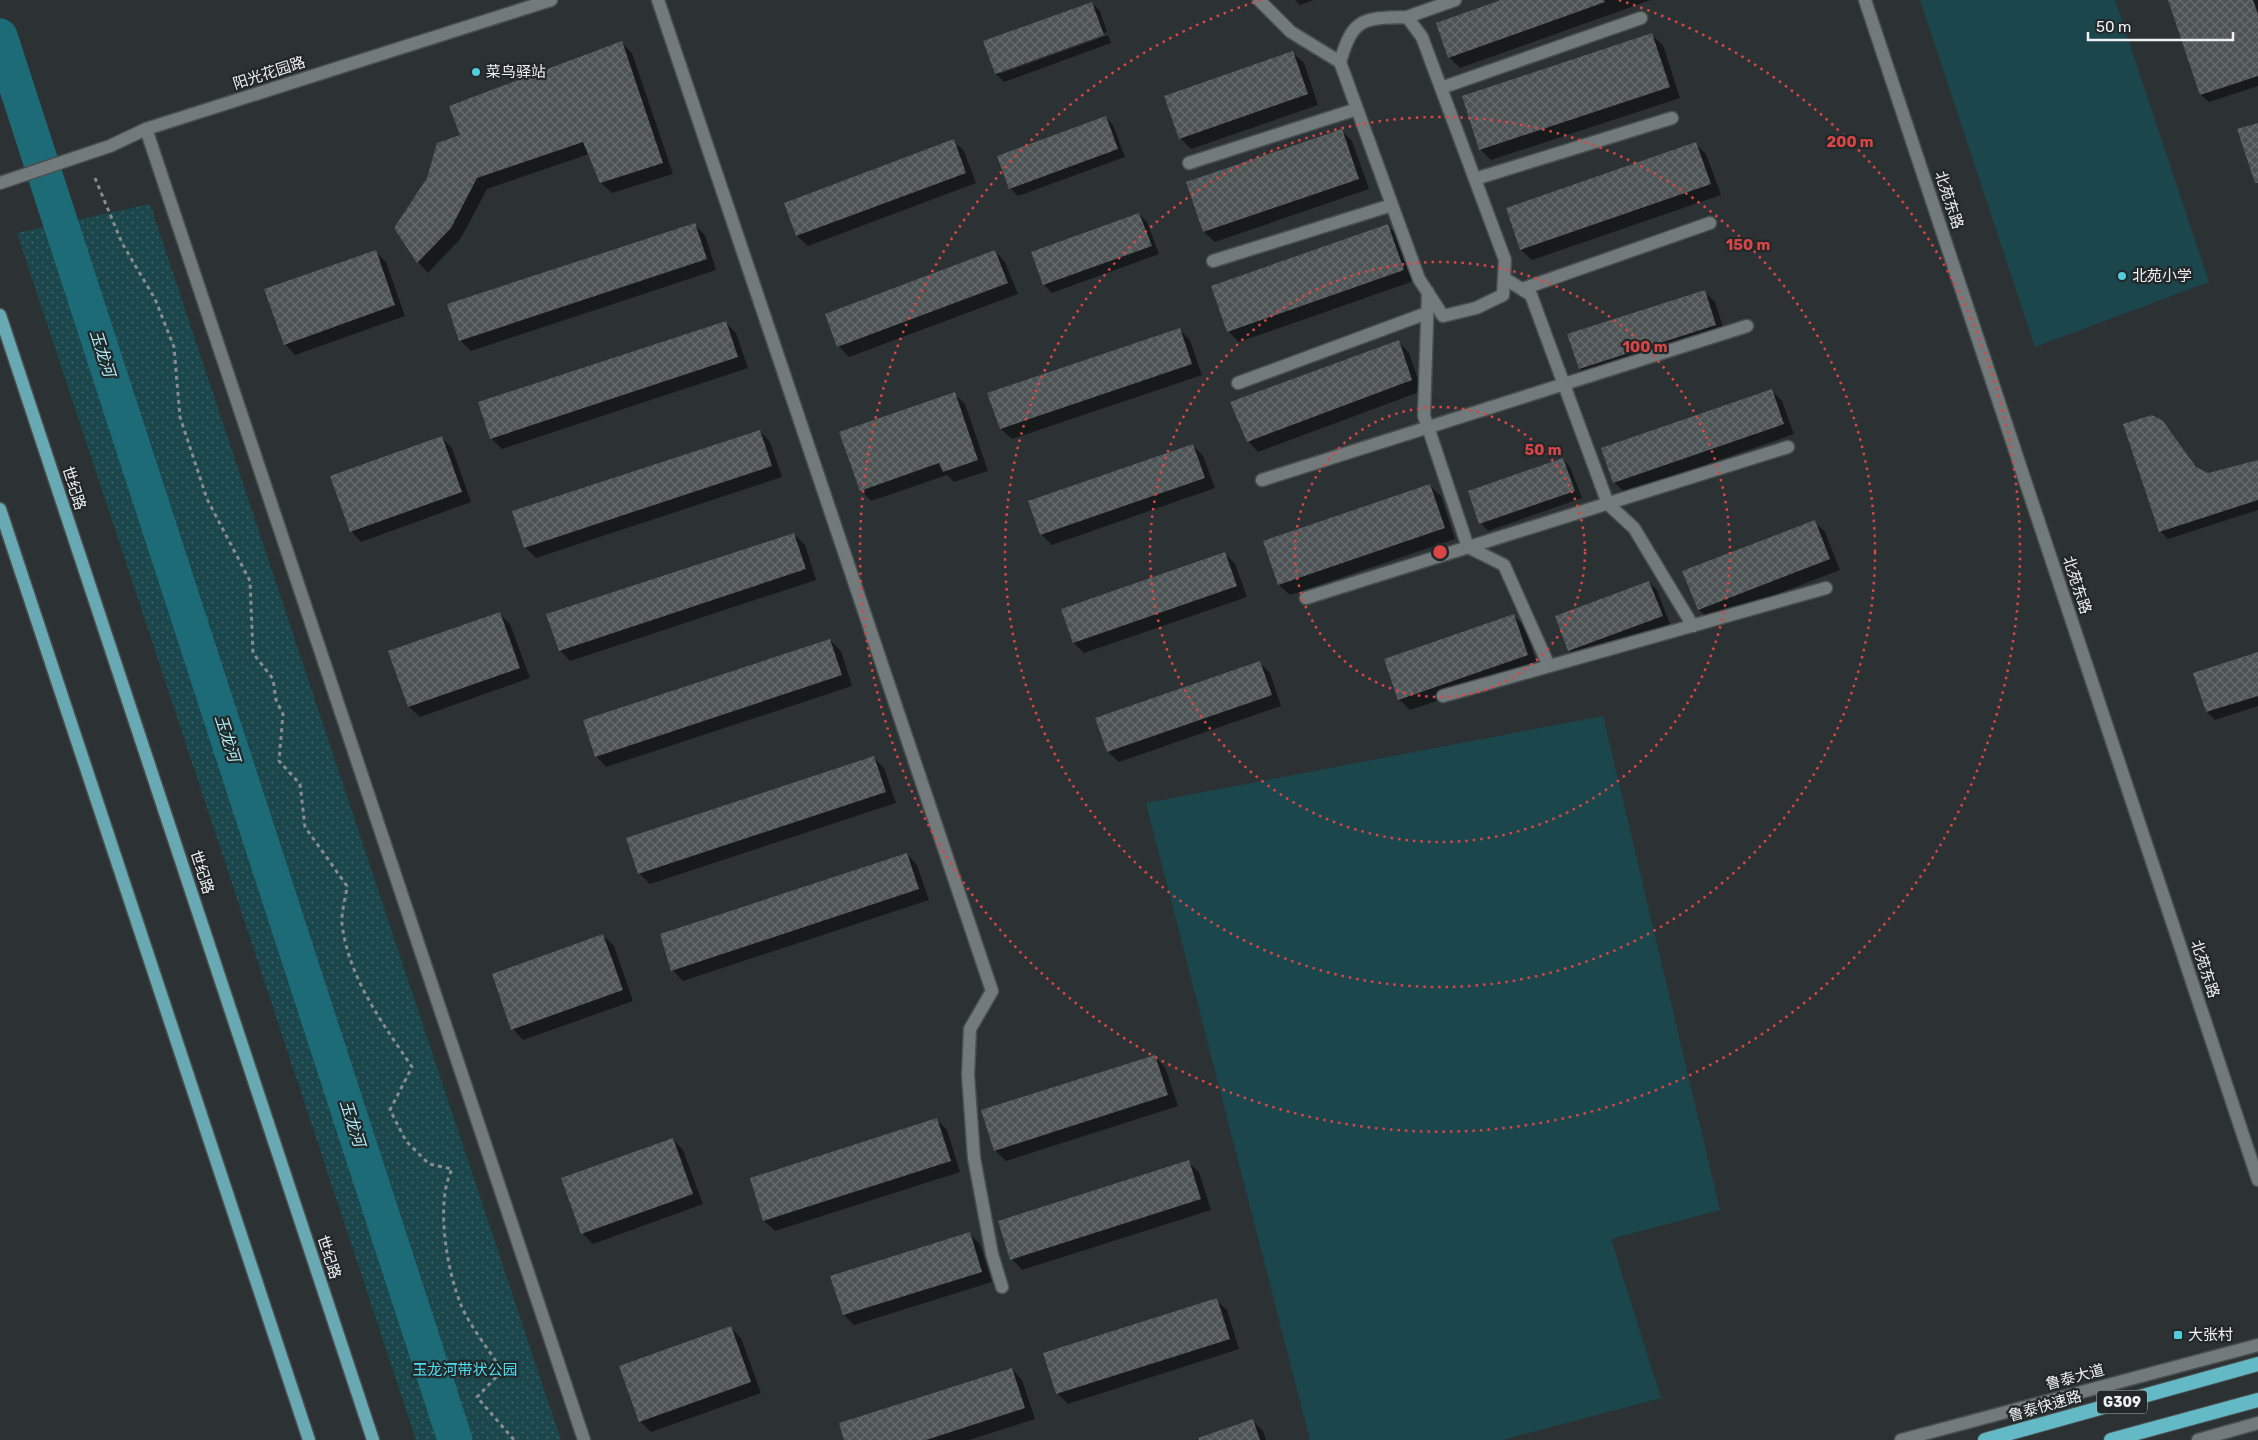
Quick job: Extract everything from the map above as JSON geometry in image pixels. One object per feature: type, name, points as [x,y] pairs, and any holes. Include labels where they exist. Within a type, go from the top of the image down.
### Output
[{"type":"highway","name":"鲁泰快速路","points":[[1985,1440],[2258,1364]]},
{"type":"highway","name":"G309","points":[[2111,1440],[2258,1400]]},
{"type":"main road","name":"世纪路","points":[[0,315],[373,1440]]},
{"type":"main road","points":[[0,509],[309,1440]]},
{"type":"street","name":"阳光花园路","points":[[0,183],[110,146],[146,129],[551,0]]},
{"type":"street","points":[[658,0],[992,991],[970,1029],[968,1075],[974,1158],[992,1254],[1002,1287]]},
{"type":"street","points":[[1259,0],[1291,32],[1340,62]]},
{"type":"street","points":[[1407,17],[1422,37],[1505,260],[1504,295],[1476,308],[1443,316],[1419,279],[1340,62],[1348,38],[1360,23],[1386,18],[1407,17],[1455,0]]},
{"type":"street","name":"北苑东路","points":[[1865,0],[2258,1180]]},
{"type":"street","points":[[1441,88],[1641,18]]},
{"type":"street","points":[[1189,163],[1357,109]]},
{"type":"street","points":[[1475,179],[1672,118]]},
{"type":"street","points":[[146,129],[584,1440]]},
{"type":"street","points":[[1213,261],[1392,205]]},
{"type":"street","points":[[1522,289],[1710,223]]},
{"type":"street","points":[[1504,278],[1531,295],[1608,504],[1634,528],[1693,626]]},
{"type":"street","points":[[1428,292],[1424,416],[1468,547],[1504,565],[1549,666]]},
{"type":"street","points":[[1238,383],[1427,313]]},
{"type":"street","points":[[1262,480],[1747,326]]},
{"type":"street","points":[[1306,598],[1788,447]]},
{"type":"street","points":[[1443,696],[1826,588]]},
{"type":"street","name":"鲁泰大道","points":[[1901,1440],[2258,1345]]},
{"type":"street","points":[[2198,1440],[2258,1423]]},
{"type":"path","points":[[95,178],[122,243],[156,299],[174,348],[180,417],[206,499],[250,581],[253,653],[273,679],[276,700],[283,714],[279,760],[300,784],[305,827],[347,886],[342,922],[350,958],[366,997],[412,1067],[390,1110],[406,1141],[429,1164],[452,1169],[446,1181],[444,1210],[449,1262],[462,1306],[502,1371],[477,1397],[514,1440]]},
{"type":"green space","points":[[1920,0],[2115,0],[2209,282],[2035,347]]},
{"type":"green space","name":"玉龙河带状公园","points":[[150,204],[561,1440],[416,1440],[17,233]]},
{"type":"green space","points":[[1603,716],[1720,1210],[1611,1239],[1661,1398],[1502,1440],[1310,1440],[1146,803]]},
{"type":"building","points":[[1501,0],[1604,0],[1605,2],[1448,58],[1436,23]]},
{"type":"building","points":[[2168,0],[2253,0],[2258,14],[2258,76],[2200,95]]},
{"type":"building","points":[[1092,2],[1104,35],[995,74],[983,41]]},
{"type":"building","points":[[1652,33],[1670,87],[1479,150],[1462,96]]},
{"type":"building","points":[[622,41],[663,163],[600,183],[583,142],[477,178],[451,228],[417,263],[394,228],[427,178],[437,143],[460,135],[449,106]]},
{"type":"building","points":[[1293,51],[1308,94],[1179,139],[1164,96]]},
{"type":"building","points":[[1106,116],[1118,149],[1009,189],[997,156]]},
{"type":"building","points":[[2258,123],[2258,183],[2255,183],[2237,129]]},
{"type":"building","points":[[1342,129],[1359,179],[1203,232],[1186,182]]},
{"type":"building","points":[[954,139],[966,173],[796,236],[784,203]]},
{"type":"building","points":[[1696,142],[1711,184],[1520,250],[1506,208]]},
{"type":"building","points":[[1139,213],[1152,246],[1043,285],[1031,252]]},
{"type":"building","points":[[695,223],[707,259],[459,341],[447,304]]},
{"type":"building","points":[[1388,224],[1404,270],[1227,332],[1211,286]]},
{"type":"building","points":[[376,250],[395,305],[284,345],[264,289]]},
{"type":"building","points":[[995,250],[1008,283],[837,347],[825,314]]},
{"type":"building","points":[[1705,290],[1716,325],[1579,369],[1567,334]]},
{"type":"building","points":[[726,321],[738,357],[490,439],[478,402]]},
{"type":"building","points":[[1180,328],[1192,364],[1000,429],[987,393]]},
{"type":"building","points":[[1399,340],[1412,380],[1247,442],[1230,402]]},
{"type":"building","points":[[1772,389],[1784,424],[1613,483],[1601,448]]},
{"type":"building","points":[[955,392],[978,460],[943,472],[939,463],[860,491],[839,432]]},
{"type":"building","points":[[2152,415],[2163,421],[2196,467],[2208,473],[2258,460],[2258,500],[2159,532],[2123,424]]},
{"type":"building","points":[[760,430],[772,466],[524,548],[512,511]]},
{"type":"building","points":[[442,436],[462,492],[350,532],[330,476]]},
{"type":"building","points":[[1193,444],[1205,478],[1040,535],[1028,501]]},
{"type":"building","points":[[1563,458],[1575,491],[1479,524],[1468,491]]},
{"type":"building","points":[[1430,484],[1445,528],[1278,585],[1263,541]]},
{"type":"building","points":[[1815,520],[1830,559],[1698,610],[1682,571]]},
{"type":"building","points":[[794,533],[806,569],[559,651],[546,614]]},
{"type":"building","points":[[1225,552],[1237,586],[1073,643],[1061,609]]},
{"type":"building","points":[[1649,581],[1663,616],[1568,651],[1555,616]]},
{"type":"building","points":[[500,612],[520,668],[408,707],[388,651]]},
{"type":"building","points":[[1514,614],[1528,655],[1398,700],[1384,659]]},
{"type":"building","points":[[830,639],[842,675],[595,757],[583,720]]},
{"type":"building","points":[[2258,652],[2258,696],[2206,712],[2193,673]]},
{"type":"building","points":[[1260,661],[1272,695],[1107,752],[1095,718]]},
{"type":"building","points":[[874,756],[886,792],[638,874],[626,838]]},
{"type":"building","points":[[907,853],[919,889],[671,971],[660,934]]},
{"type":"building","points":[[603,934],[623,990],[511,1030],[492,974]]},
{"type":"building","points":[[1155,1055],[1168,1095],[994,1151],[981,1110]]},
{"type":"building","points":[[937,1118],[951,1161],[763,1221],[750,1178]]},
{"type":"building","points":[[673,1138],[693,1194],[581,1234],[561,1178]]},
{"type":"building","points":[[1189,1160],[1201,1199],[1010,1260],[998,1221]]},
{"type":"building","points":[[970,1232],[982,1272],[843,1315],[830,1276]]},
{"type":"building","points":[[1217,1298],[1230,1339],[1056,1394],[1043,1353]]},
{"type":"building","points":[[731,1326],[751,1382],[639,1422],[619,1366]]},
{"type":"building","points":[[1012,1368],[1025,1408],[926,1440],[844,1440],[839,1423]]},
{"type":"building","points":[[1253,1419],[1260,1440],[1199,1440],[1198,1438]]},
{"type":"waterway","name":"玉龙河","points":[[0,36],[455,1440]]},
{"type":"place","name":"菜鸟驿站","points":[[476,72]]},
{"type":"place","name":"北苑小学","points":[[2122,276]]},
{"type":"place","name":"大张村","points":[[2178,1335]]}]
